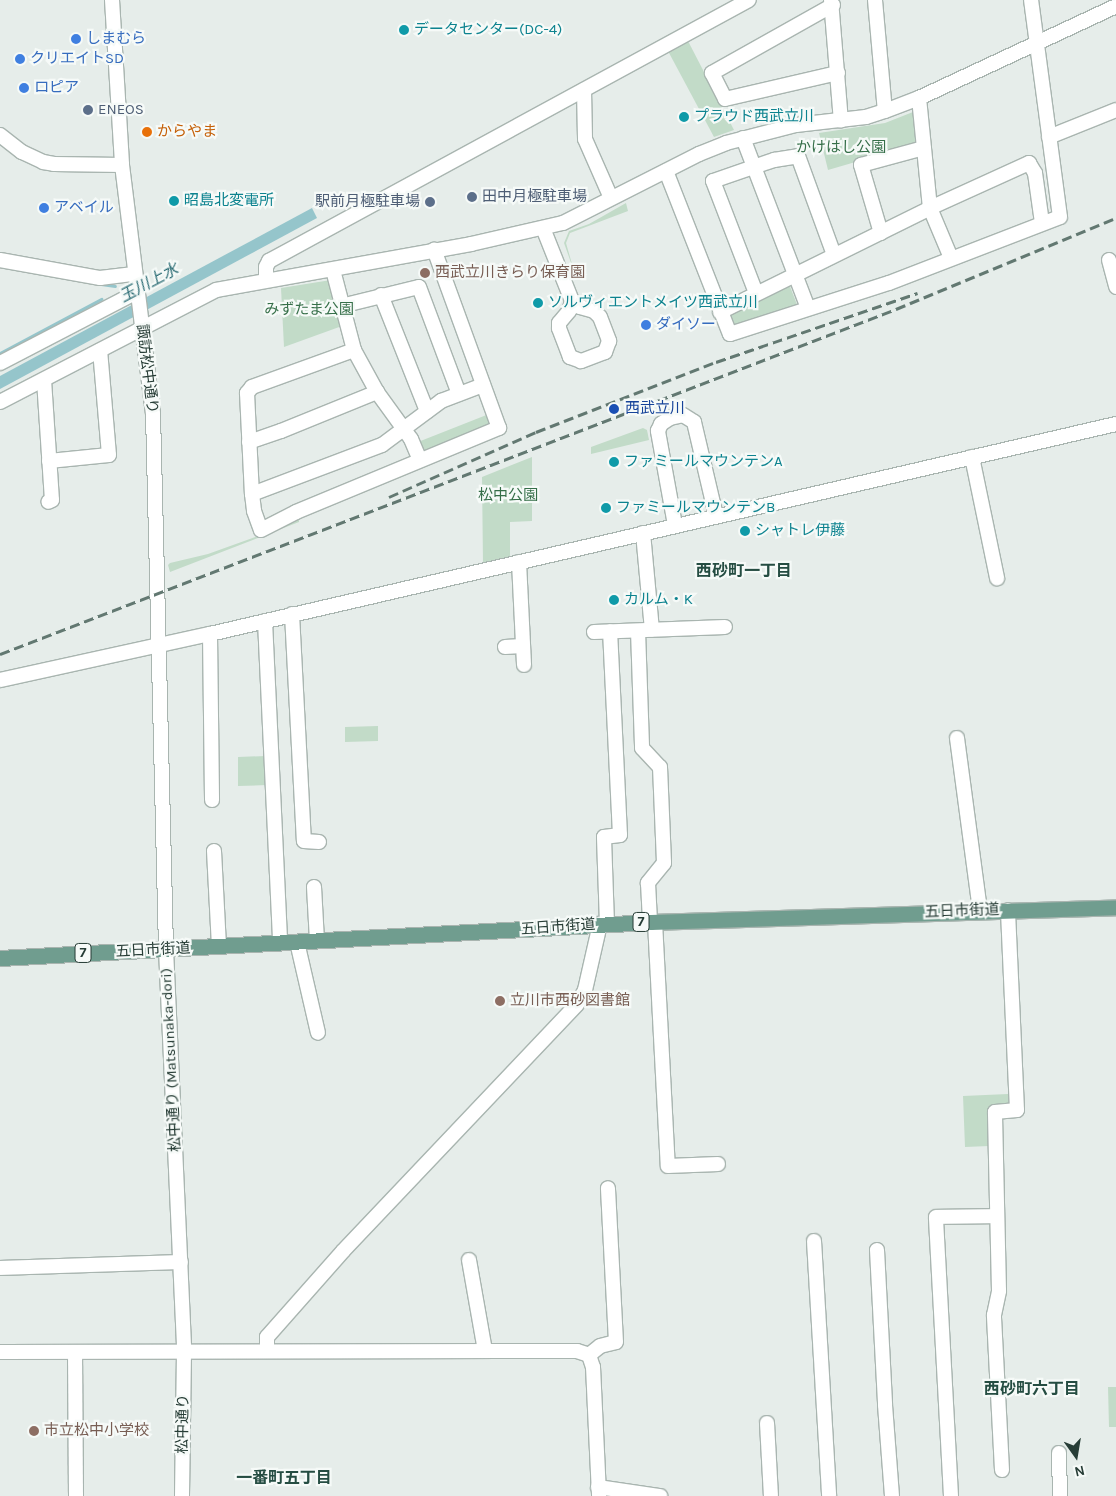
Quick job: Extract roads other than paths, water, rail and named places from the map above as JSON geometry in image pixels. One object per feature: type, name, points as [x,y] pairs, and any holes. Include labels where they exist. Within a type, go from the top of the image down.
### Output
[{"type":"main road","name":"五日市街道","points":[[0,958],[603,924],[1116,906]]},
{"type":"street","name":"諏訪松中通り","points":[[112,0],[122,165],[134,274],[153,413],[157,589]]},
{"type":"street","points":[[266,280],[266,267],[269,261],[749,0]]},
{"type":"street","points":[[875,0],[885,111]]},
{"type":"street","points":[[666,171],[730,334],[889,283],[1060,217],[1031,0]]},
{"type":"street","points":[[838,73],[725,98],[712,72],[832,2],[838,73],[841,121]]},
{"type":"street","points":[[0,402],[100,350],[141,322],[216,290],[333,270],[543,228],[578,217],[611,198],[699,154],[743,138],[796,125],[841,121],[885,111],[918,98],[1116,6]]},
{"type":"street","points":[[584,90],[585,139],[611,198]]},
{"type":"street","points":[[918,98],[930,208],[951,258]]},
{"type":"street","points":[[1049,138],[1116,110]]},
{"type":"street","points":[[0,135],[22,152],[43,162],[54,164],[122,165]]},
{"type":"street","points":[[743,138],[808,308]]},
{"type":"street","points":[[881,233],[861,166],[924,148]]},
{"type":"street","points":[[756,294],[713,181],[754,166],[798,156],[834,255]]},
{"type":"street","points":[[720,312],[930,208],[1029,164],[1034,173],[1042,223]]},
{"type":"street","points":[[543,228],[574,306]]},
{"type":"street","points":[[354,350],[249,390],[246,393],[252,494],[254,511],[261,530],[296,512],[499,428],[434,249]]},
{"type":"street","points":[[0,260],[100,278],[134,274]]},
{"type":"street","points":[[1112,266],[1116,287]]},
{"type":"street","points":[[333,270],[354,350],[377,392],[411,439],[420,460]]},
{"type":"street","points":[[341,306],[381,295],[419,288],[459,394]]},
{"type":"street","points":[[381,295],[427,411]]},
{"type":"street","points":[[0,363],[137,296]]},
{"type":"street","points":[[49,461],[109,455],[100,350]]},
{"type":"street","points":[[44,380],[52,500],[48,502]]},
{"type":"street","points":[[252,494],[382,445],[441,401],[483,385]]},
{"type":"street","points":[[249,442],[281,432],[377,392]]},
{"type":"street","points":[[675,525],[658,431],[661,424],[670,418],[683,415],[694,422],[716,516]]},
{"type":"street","points":[[0,680],[210,634],[643,532],[1116,424]]},
{"type":"street","points":[[972,457],[997,578]]},
{"type":"street","points":[[643,532],[645,630],[642,748],[660,767],[664,862],[648,883],[668,1166],[718,1164]]},
{"type":"street","points":[[518,562],[524,665]]},
{"type":"street","name":"松中通り (Matsunaka-dori)","points":[[157,589],[166,949],[184,1352]]},
{"type":"street","points":[[292,614],[304,841],[319,842]]},
{"type":"street","points":[[265,620],[280,943]]},
{"type":"street","points":[[594,632],[725,627]]},
{"type":"street","points":[[267,1351],[267,1337],[343,1251],[577,1004],[585,990],[603,924],[604,837],[620,835],[610,631]]},
{"type":"street","points":[[210,634],[217,707],[214,793]]},
{"type":"street","points":[[505,647],[522,646]]},
{"type":"street","points":[[957,738],[980,910]]},
{"type":"street","points":[[214,851],[219,946]]},
{"type":"street","points":[[314,887],[317,941]]},
{"type":"street","points":[[1002,1470],[994,1315],[999,1290],[995,1112],[1017,1110],[1008,910]]},
{"type":"street","points":[[297,942],[318,1033]]},
{"type":"street","points":[[0,1352],[485,1351],[583,1353],[616,1342],[608,1188]]},
{"type":"street","points":[[951,1496],[936,1217],[997,1216]]},
{"type":"street","points":[[814,1241],[829,1496]]},
{"type":"street","points":[[877,1250],[892,1496]]},
{"type":"street","points":[[469,1260],[485,1351]]},
{"type":"street","points":[[0,1268],[181,1262]]},
{"type":"street","points":[[75,1352],[76,1496]]},
{"type":"street","name":"松中通り","points":[[182,1496],[184,1352]]},
{"type":"street","points":[[583,1353],[593,1367],[598,1492],[660,1496]]},
{"type":"street","points":[[767,1423],[770,1496]]},
{"type":"street","points":[[1059,1452],[1060,1496]]},
{"type":"water","points":[[312,208],[317,218],[0,389],[0,376]]},
{"type":"waterway","name":"玉川上水","points":[[101,284],[115,286]]},
{"type":"waterway","points":[[0,353],[101,299]]},
{"type":"railway","points":[[0,654],[896,309],[1116,218]]},
{"type":"railway","points":[[389,497],[536,432],[716,362],[918,293]]},
{"type":"place","name":"データセンター(DC-4)","points":[[404,30]]},
{"type":"place","name":"しまむら","points":[[76,39]]},
{"type":"place","name":"クリエイトSD","points":[[20,59]]},
{"type":"place","name":"ロピア","points":[[24,88]]},
{"type":"place","name":"ENEOS","points":[[88,110]]},
{"type":"place","name":"プラウド西武立川","points":[[684,117]]},
{"type":"place","name":"からやま","points":[[147,132]]},
{"type":"place","name":"田中月極駐車場","points":[[472,197]]},
{"type":"place","name":"昭島北変電所","points":[[174,201]]},
{"type":"place","name":"駅前月極駐車場","points":[[430,202]]},
{"type":"place","name":"アベイル","points":[[44,208]]},
{"type":"place","name":"西武立川きらり保育園","points":[[425,273]]},
{"type":"place","name":"ソルヴィエントメイツ西武立川","points":[[538,303]]},
{"type":"place","name":"ダイソー","points":[[646,325]]},
{"type":"place","name":"西武立川","points":[[614,409]]},
{"type":"place","name":"ファミールマウンテンA","points":[[614,462]]},
{"type":"place","name":"ファミールマウンテンB","points":[[606,508]]},
{"type":"place","name":"シャトレ伊藤","points":[[745,531]]},
{"type":"place","name":"カルム・K","points":[[614,600]]},
{"type":"place","name":"立川市西砂図書館","points":[[500,1001]]},
{"type":"place","name":"市立松中小学校","points":[[34,1431]]},
{"type":"district","name":"西砂町一丁目","points":[[744,571]]},
{"type":"district","name":"西砂町六丁目","points":[[1032,1389]]},
{"type":"district","name":"一番町五丁目","points":[[284,1478]]},
{"type":"park label","name":"かけはし公園","points":[[841,148]]},
{"type":"park label","name":"みずたま公園","points":[[309,310]]},
{"type":"park label","name":"松中公園","points":[[508,496]]}]
